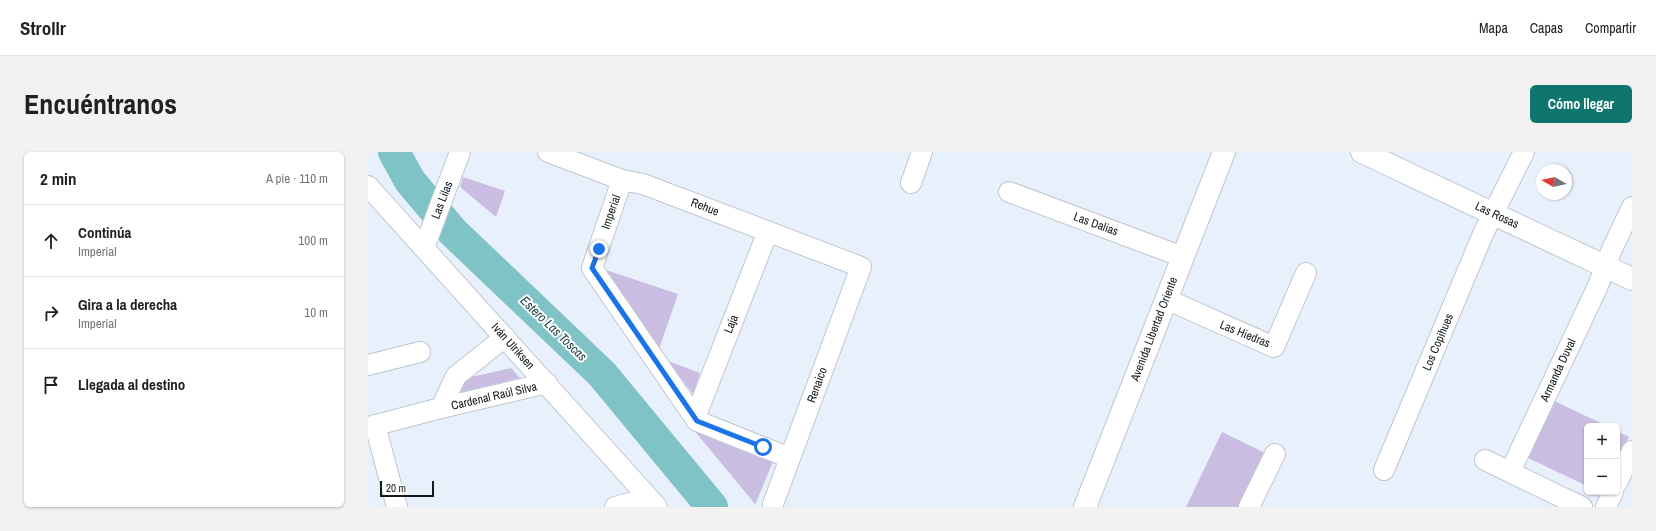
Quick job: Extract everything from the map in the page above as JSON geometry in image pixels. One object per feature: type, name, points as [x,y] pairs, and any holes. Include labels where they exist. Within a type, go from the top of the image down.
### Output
[{"type":"main road","name":"Avenida Libertad Oriente","points":[[1085,507],[1224,152]]},
{"type":"main road","name":"Las Rosas","points":[[1375,155],[1494,214],[1632,279]]},
{"type":"street","name":"Las Lilas","points":[[424,248],[460,152]]},
{"type":"street","name":"Rehue","points":[[548,152],[622,180],[643,184],[861,267]]},
{"type":"street","points":[[911,183],[922,152]]},
{"type":"street","name":"Los Copihues","points":[[1384,470],[1480,241],[1524,152]]},
{"type":"street","name":"Imperial","points":[[622,180],[592,268],[697,421],[790,458]]},
{"type":"street","name":"Iván Ulriksen","points":[[368,186],[505,337],[652,503]]},
{"type":"street","name":"Las Dalias","points":[[1009,192],[1183,257]]},
{"type":"street","name":"Armanda Duval","points":[[1510,472],[1632,207]]},
{"type":"street","name":"Laja","points":[[695,418],[768,231]]},
{"type":"street","name":"Renaico","points":[[773,504],[861,267]]},
{"type":"street","name":"Las Hiedras","points":[[1166,299],[1274,347],[1306,273]]},
{"type":"street","name":"Cardenal Raúl Silva","points":[[441,408],[456,376],[505,337]]},
{"type":"street","points":[[368,365],[420,352]]},
{"type":"street","name":"Cardenal Raúl Silva","points":[[372,426],[441,408],[547,384]]},
{"type":"street","points":[[372,426],[397,507]]},
{"type":"street","points":[[1620,477],[1632,451]]},
{"type":"street","points":[[1249,507],[1275,454]]},
{"type":"street","points":[[1485,460],[1582,507]]},
{"type":"street","points":[[1606,507],[1612,495]]},
{"type":"street","points":[[615,507],[652,503]]},
{"type":"shaded area","points":[[463,177],[505,191],[496,217],[460,187]]},
{"type":"shaded area","points":[[600,268],[678,294],[659,349]]},
{"type":"shaded area","points":[[668,361],[700,373],[693,394]]},
{"type":"shaded area","points":[[511,368],[520,378],[457,393],[458,380]]},
{"type":"shaded area","points":[[1550,399],[1601,423],[1584,423],[1584,485],[1522,455]]},
{"type":"shaded area","points":[[688,423],[774,459],[755,505],[755,504]]},
{"type":"shaded area","points":[[1222,432],[1267,454],[1242,507],[1186,507]]},
{"type":"shaded area","points":[[1620,432],[1629,437],[1620,455]]},
{"type":"waterway","name":"Estero Las Toscas","points":[[394,152],[410,181],[453,232],[602,374],[712,507]]},
{"type":"route","points":[[599,249],[592,268],[697,421],[763,447]]}]
